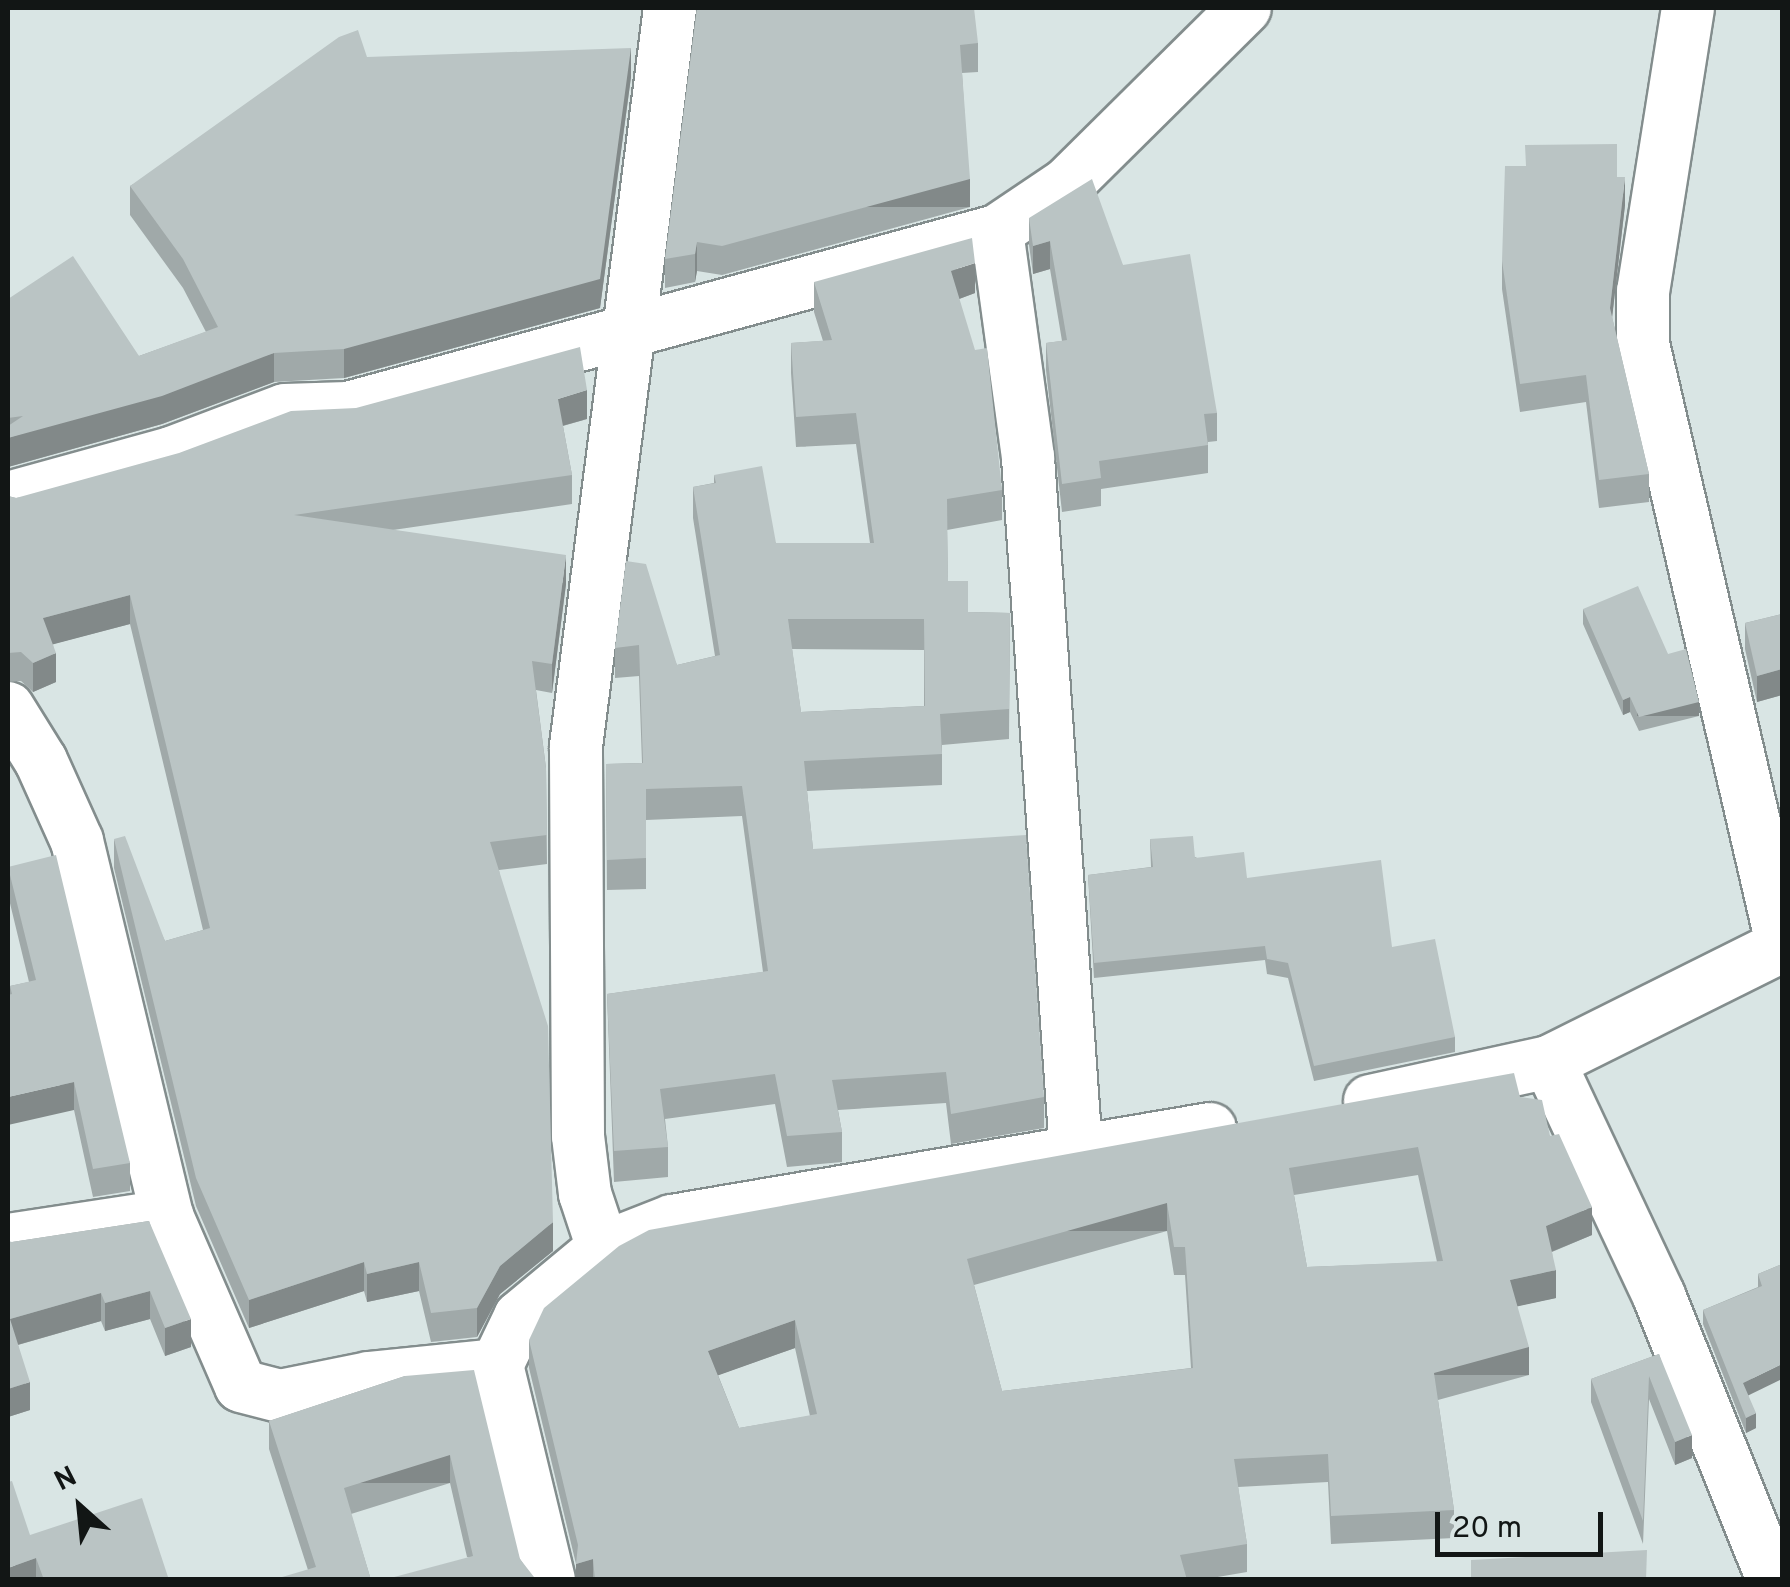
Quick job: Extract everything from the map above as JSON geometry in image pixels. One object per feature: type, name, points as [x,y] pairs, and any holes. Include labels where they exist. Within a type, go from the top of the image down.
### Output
[{"type":"street","points":[[603,1248],[584,1194],[578,1136],[576,746],[670,8]]},
{"type":"street","points":[[8,498],[171,454],[285,410],[348,408],[629,336],[996,231],[1067,184],[1245,8]]},
{"type":"street","points":[[1324,1109],[1549,1062],[1782,944],[1643,344],[1643,292],[1688,8]]},
{"type":"street","points":[[996,231],[1028,458],[1076,1152]]},
{"type":"street","points":[[8,708],[41,761],[77,841],[167,1216],[224,1360],[241,1386],[258,1395],[497,1365]]},
{"type":"street","points":[[1549,1062],[1659,1296],[1773,1580]]},
{"type":"street","points":[[548,1580],[497,1365],[520,1317],[603,1248],[672,1220],[1267,1119]]},
{"type":"street","points":[[8,1240],[167,1216]]},
{"type":"building","points":[[697,8],[974,8],[978,43],[960,45],[970,179],[722,246],[697,242],[695,254],[665,259]]},
{"type":"building","points":[[358,30],[367,57],[631,48],[600,279],[344,349],[274,353],[162,396],[8,438],[8,426],[23,416],[8,418],[8,299],[73,256],[139,356],[218,327],[183,259],[130,186],[339,37]]},
{"type":"building","points":[[1617,144],[1617,177],[1625,177],[1610,308],[1649,474],[1599,480],[1586,375],[1520,384],[1502,261],[1505,166],[1526,166],[1525,145]]},
{"type":"building","points":[[1092,179],[1123,265],[1190,254],[1217,413],[1204,414],[1208,445],[1099,461],[1101,478],[1062,484],[1046,343],[1067,340],[1050,241],[1033,246],[1029,218]]},
{"type":"building","points":[[972,238],[975,263],[951,271],[975,350],[987,348],[1002,490],[947,499],[948,581],[968,581],[968,612],[1010,613],[1009,709],[940,714],[942,754],[804,761],[813,849],[1026,835],[1044,1097],[951,1114],[946,1072],[832,1080],[842,1132],[787,1136],[775,1074],[660,1089],[668,1147],[614,1151],[607,994],[768,971],[742,786],[646,789],[646,858],[607,860],[606,764],[643,763],[639,645],[615,648],[626,561],[646,564],[677,665],[720,655],[693,487],[716,483],[714,475],[762,466],[776,543],[874,543],[856,413],[796,417],[791,343],[832,340],[814,282]],"holes":[[[788,619],[924,619],[925,706],[801,712]]]},
{"type":"building","points":[[580,347],[587,390],[558,399],[572,475],[294,515],[566,555],[552,664],[532,661],[546,768],[547,835],[490,842],[548,1026],[553,1222],[500,1266],[477,1308],[431,1313],[419,1262],[367,1274],[364,1262],[249,1300],[196,1178],[114,839],[125,836],[165,941],[210,928],[130,595],[43,618],[56,653],[33,663],[21,652],[8,653],[8,496],[16,498],[179,453],[291,411],[356,408]]},
{"type":"building","points":[[1638,586],[1668,654],[1686,649],[1699,702],[1639,717],[1630,697],[1623,700],[1583,609]]},
{"type":"building","points":[[1782,614],[1782,669],[1757,676],[1745,623]]},
{"type":"building","points":[[1193,836],[1195,858],[1244,852],[1247,878],[1381,860],[1392,947],[1435,939],[1455,1037],[1314,1066],[1288,963],[1267,959],[1265,946],[1094,963],[1088,875],[1153,867],[1150,839]]},
{"type":"building","points":[[56,855],[130,1163],[93,1169],[74,1082],[8,1097],[10,986],[36,980],[8,867]]},
{"type":"building","points":[[1514,1073],[1520,1097],[1542,1100],[1550,1136],[1559,1134],[1592,1207],[1546,1226],[1556,1270],[1510,1280],[1529,1347],[1434,1373],[1454,1510],[1331,1516],[1328,1454],[1234,1459],[1247,1544],[1180,1555],[1187,1580],[595,1580],[593,1559],[576,1564],[578,1545],[529,1340],[544,1308],[619,1246],[649,1230]],"holes":[[[1418,1147],[1443,1261],[1307,1267],[1289,1168]],[[1167,1203],[1174,1247],[1185,1247],[1193,1368],[1002,1391],[967,1259]],[[795,1320],[817,1414],[739,1428],[708,1351]]]},
{"type":"building","points":[[149,1221],[191,1319],[165,1328],[150,1291],[105,1303],[101,1293],[10,1319],[30,1382],[8,1389],[8,1241]]},
{"type":"building","points":[[1782,1264],[1782,1364],[1743,1383],[1756,1413],[1746,1418],[1703,1310],[1762,1286],[1758,1274]]},
{"type":"building","points":[[1659,1354],[1692,1435],[1675,1442],[1649,1376],[1643,1521],[1591,1379]]},
{"type":"building","points":[[474,1370],[520,1559],[534,1577],[383,1580],[473,1556],[450,1455],[344,1488],[371,1580],[272,1580],[316,1567],[269,1421],[405,1376]]},
{"type":"building","points":[[12,1481],[30,1535],[142,1498],[169,1580],[44,1580],[36,1558],[8,1568],[8,1482]]},
{"type":"building","points":[[1647,1550],[1646,1580],[1471,1580],[1471,1560]]}]
